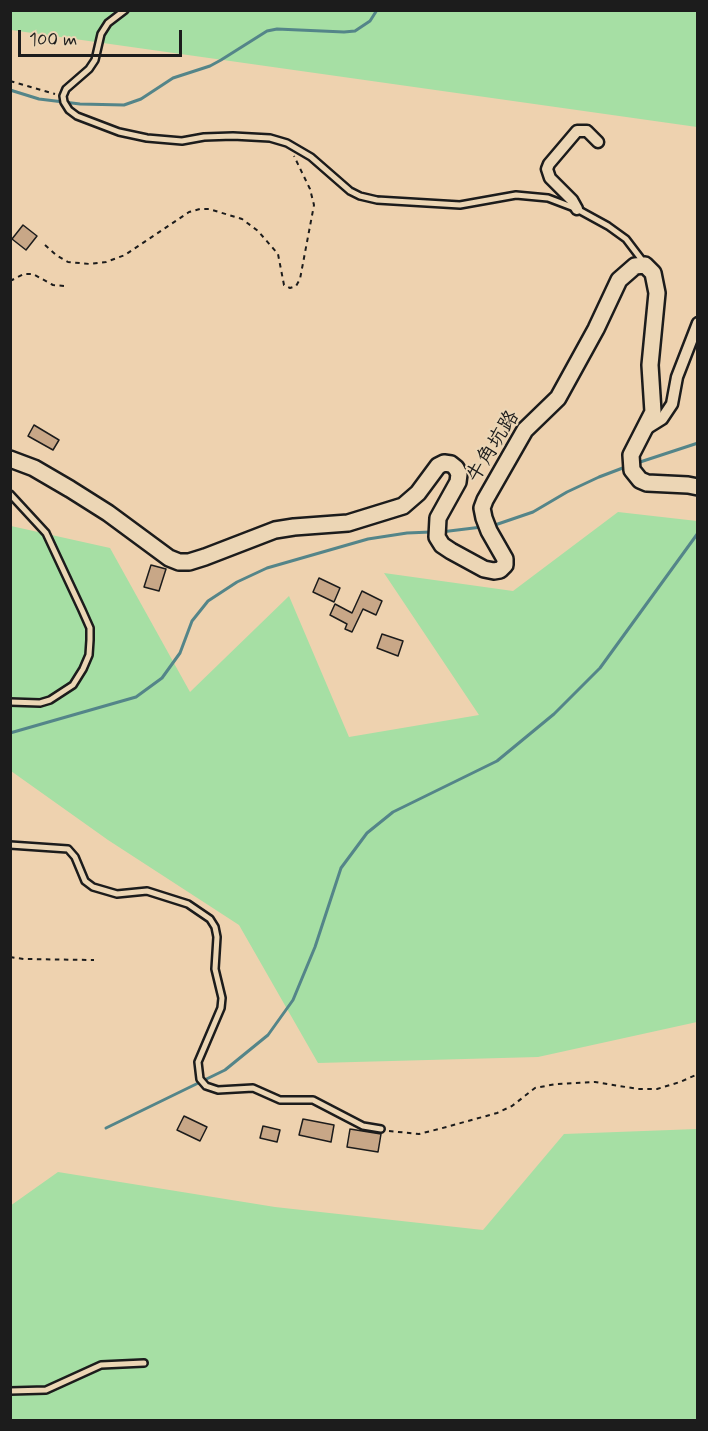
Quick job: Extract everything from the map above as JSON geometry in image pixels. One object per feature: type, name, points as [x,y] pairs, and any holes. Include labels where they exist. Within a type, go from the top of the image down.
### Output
[{"type":"street","points":[[577,208],[550,178],[547,170],[549,164],[577,131],[587,132],[598,142]]},
{"type":"street","points":[[645,265],[653,273],[657,293],[650,365],[653,412],[631,455],[630,462],[635,475],[648,483],[698,487]]},
{"type":"street","name":"牛角坑路","points":[[10,459],[34,468],[70,489],[108,513],[169,558],[179,562],[205,557],[294,526],[348,523],[403,506],[418,493],[438,466],[444,463],[451,464],[459,474],[458,482],[438,518],[437,537],[442,545],[451,551],[484,568],[500,570],[505,565],[505,559],[484,518],[482,508],[485,500],[525,430],[558,398],[596,329],[619,280],[635,266],[645,265]]},
{"type":"street","points":[[645,429],[662,419],[672,404],[677,377],[698,323]]},
{"type":"lane","points":[[125,10],[108,23],[101,34],[95,60],[89,69],[66,88],[63,96],[69,110],[77,116],[119,132],[147,138],[182,141],[204,137],[233,136],[270,138],[287,143],[312,157],[340,184],[360,196],[377,200],[460,205],[516,195],[548,198],[577,208],[626,239],[645,265]]},
{"type":"lane","points":[[10,494],[46,533],[90,628],[88,655],[73,685],[39,703],[10,702]]},
{"type":"lane","points":[[10,846],[68,849],[75,857],[86,881],[93,887],[117,894],[147,891],[188,904],[210,920],[215,927],[217,937],[215,969],[222,998],[221,1008],[198,1062],[200,1079],[206,1086],[218,1090],[253,1088],[280,1100],[313,1100],[363,1126],[381,1129]]},
{"type":"lane","points":[[10,1391],[46,1390],[101,1365],[144,1363]]},
{"type":"path","points":[[10,81],[63,96]]},
{"type":"path","points":[[45,245],[68,262],[90,264],[106,262],[124,255],[189,212],[209,208],[242,219],[258,231],[278,254],[284,285],[290,288],[296,286],[300,279],[314,205],[310,189],[287,143]]},
{"type":"path","points":[[10,281],[24,274],[33,274],[53,285],[64,286]]},
{"type":"path","points":[[10,957],[39,960],[94,960]]},
{"type":"path","points":[[381,1129],[419,1134],[439,1129],[497,1113],[512,1106],[535,1088],[556,1084],[595,1082],[638,1089],[657,1089],[680,1083],[698,1074]]},
{"type":"green space","points":[[11,10],[697,11],[697,127],[11,30]]},
{"type":"green space","points":[[618,512],[697,521],[697,1022],[538,1057],[318,1063],[239,925],[108,840],[11,771],[11,526],[110,548],[190,692],[289,596],[349,737],[479,715],[384,573],[513,591]]},
{"type":"green space","points":[[697,1129],[697,1420],[11,1420],[10,1206],[58,1172],[275,1207],[483,1230],[564,1134]]},
{"type":"building","points":[[23,225],[37,236],[26,250],[12,239]]},
{"type":"building","points":[[34,425],[59,440],[53,450],[28,436]]},
{"type":"building","points":[[151,565],[166,569],[159,591],[144,587]]},
{"type":"building","points":[[319,578],[340,588],[334,602],[313,592]]},
{"type":"building","points":[[362,591],[382,601],[376,615],[363,609],[352,632],[345,629],[347,624],[330,615],[335,604],[352,613]]},
{"type":"building","points":[[382,634],[403,641],[398,656],[377,648]]},
{"type":"building","points":[[184,1116],[207,1127],[200,1141],[177,1130]]},
{"type":"building","points":[[303,1119],[334,1125],[331,1142],[299,1135]]},
{"type":"building","points":[[263,1126],[280,1130],[277,1142],[260,1138]]},
{"type":"building","points":[[350,1129],[381,1134],[378,1152],[347,1147]]},
{"type":"waterway","points":[[10,90],[39,99],[80,104],[124,105],[141,99],[173,78],[210,66],[267,31],[277,29],[355,31],[370,21],[377,10]]},
{"type":"waterway","points":[[637,463],[698,443]]},
{"type":"waterway","points":[[492,526],[533,512],[567,492],[628,466]]},
{"type":"waterway","points":[[441,532],[482,527]]},
{"type":"waterway","points":[[10,733],[136,697],[162,678],[180,653],[192,621],[208,601],[237,582],[267,568],[368,539],[431,532]]},
{"type":"waterway","points":[[106,1128],[225,1070],[268,1035],[293,1000],[315,947],[341,868],[367,833],[393,812],[497,761],[554,714],[600,668],[698,533]]}]
